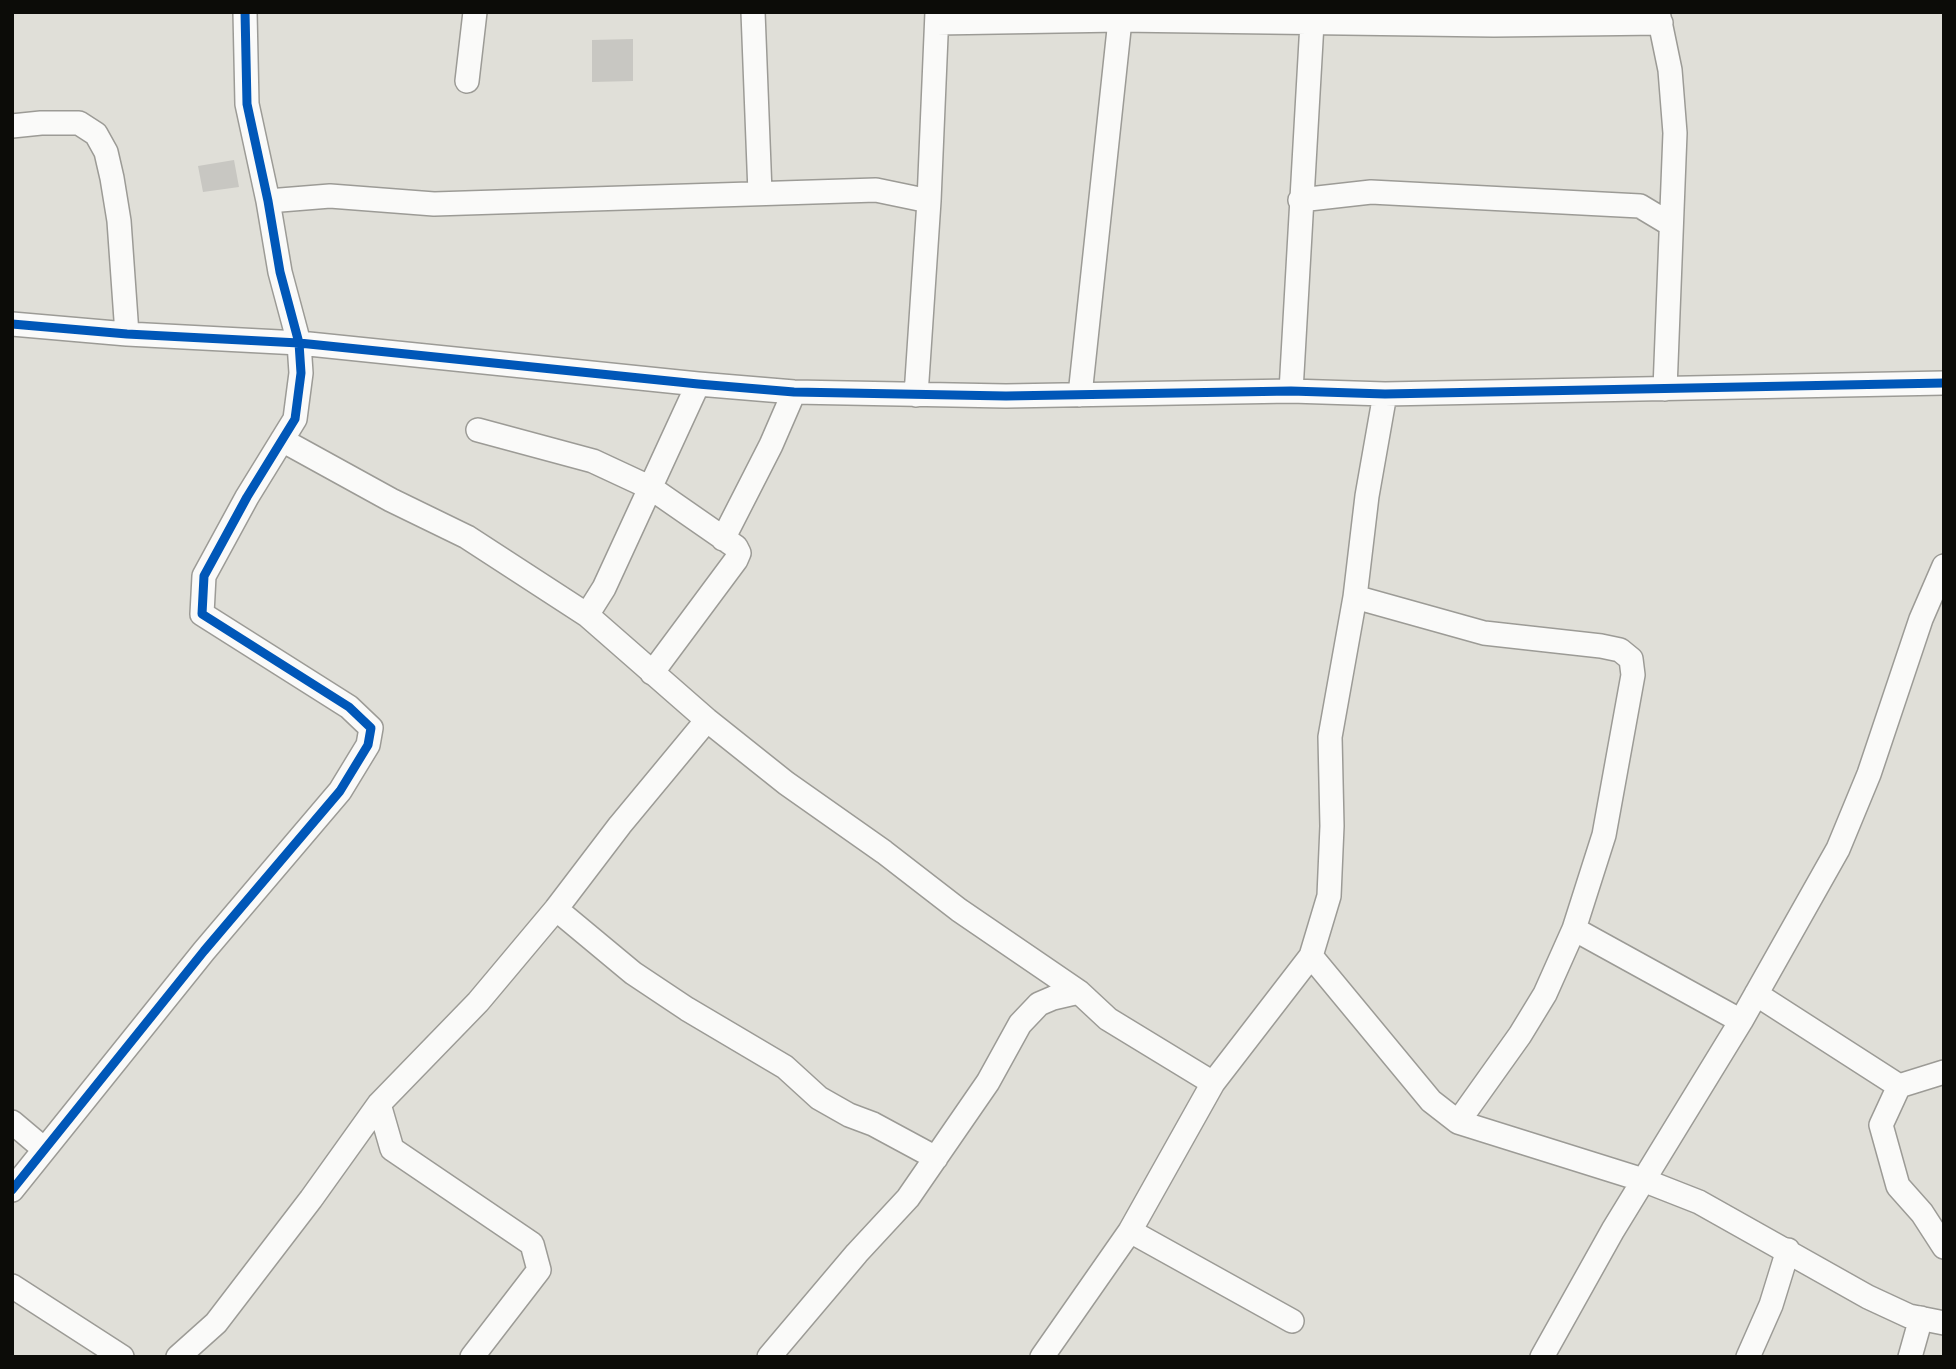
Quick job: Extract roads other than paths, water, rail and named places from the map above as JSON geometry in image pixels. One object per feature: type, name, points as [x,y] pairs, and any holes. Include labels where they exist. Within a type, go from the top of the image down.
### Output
[{"type":"street","points":[[12,1191],[254,891],[340,791],[368,745],[371,728],[349,707],[202,614],[204,576],[247,497],[295,419],[301,373],[299,343],[280,272],[247,104],[244,12]]},
{"type":"street","points":[[467,81],[475,12]]},
{"type":"street","points":[[753,12],[760,193]]},
{"type":"street","points":[[916,395],[929,201],[937,18],[1265,18],[1312,23],[1494,25],[1660,18],[1670,70],[1675,133],[1665,389]]},
{"type":"street","points":[[1080,395],[1120,20]]},
{"type":"street","points":[[1290,391],[1312,23]]},
{"type":"street","points":[[12,126],[79,123],[96,134],[106,152],[119,221],[127,334]]},
{"type":"street","points":[[1640,206],[1673,186]]},
{"type":"street","points":[[268,201],[331,196],[447,203],[876,190],[929,201]]},
{"type":"street","points":[[1300,200],[1371,192],[1640,206],[1670,224]]},
{"type":"street","points":[[12,324],[127,334],[299,343],[794,392],[1080,395],[1290,391],[1385,394],[1944,383]]},
{"type":"street","points":[[587,615],[604,588],[698,384]]},
{"type":"street","points":[[723,539],[771,445],[794,392]]},
{"type":"street","points":[[1042,1357],[1130,1231],[1213,1083],[1311,956],[1329,896],[1332,825],[1330,737],[1355,597],[1367,496],[1385,394]]},
{"type":"street","points":[[478,430],[593,461],[651,488],[736,547],[739,553],[736,561],[652,673]]},
{"type":"street","points":[[282,440],[391,500],[467,537],[587,615],[707,720],[786,783],[884,852],[959,910],[1079,992],[1108,1019],[1213,1083]]},
{"type":"street","points":[[1542,1357],[1643,1180],[1741,1021],[1838,849],[1868,774],[1921,619],[1944,566]]},
{"type":"street","points":[[1355,597],[1484,633],[1601,646],[1620,650],[1630,659],[1633,675],[1604,835],[1574,929],[1520,1035],[1458,1122]]},
{"type":"street","points":[[178,1357],[216,1323],[312,1199],[380,1104],[478,1002],[707,720]]},
{"type":"street","points":[[556,909],[633,973],[687,1009],[785,1067],[820,1098],[936,1158]]},
{"type":"street","points":[[1574,929],[1741,1021]]},
{"type":"street","points":[[1311,956],[1431,1101],[1458,1122],[1643,1180],[1699,1202],[1868,1297],[1909,1316],[1933,1321],[1910,1357]]},
{"type":"street","points":[[769,1357],[857,1253],[908,1198],[988,1082],[1020,1024],[1039,1004],[1079,992]]},
{"type":"street","points":[[1756,994],[1899,1086],[1944,1073]]},
{"type":"street","points":[[1899,1086],[1881,1125],[1898,1186],[1922,1213],[1944,1247]]},
{"type":"street","points":[[380,1104],[392,1149],[532,1244],[539,1270],[472,1357]]},
{"type":"street","points":[[12,1122],[44,1149]]},
{"type":"street","points":[[1130,1231],[1292,1321]]},
{"type":"street","points":[[1748,1357],[1771,1305],[1787,1250]]},
{"type":"street","points":[[12,1286],[122,1357]]}]
